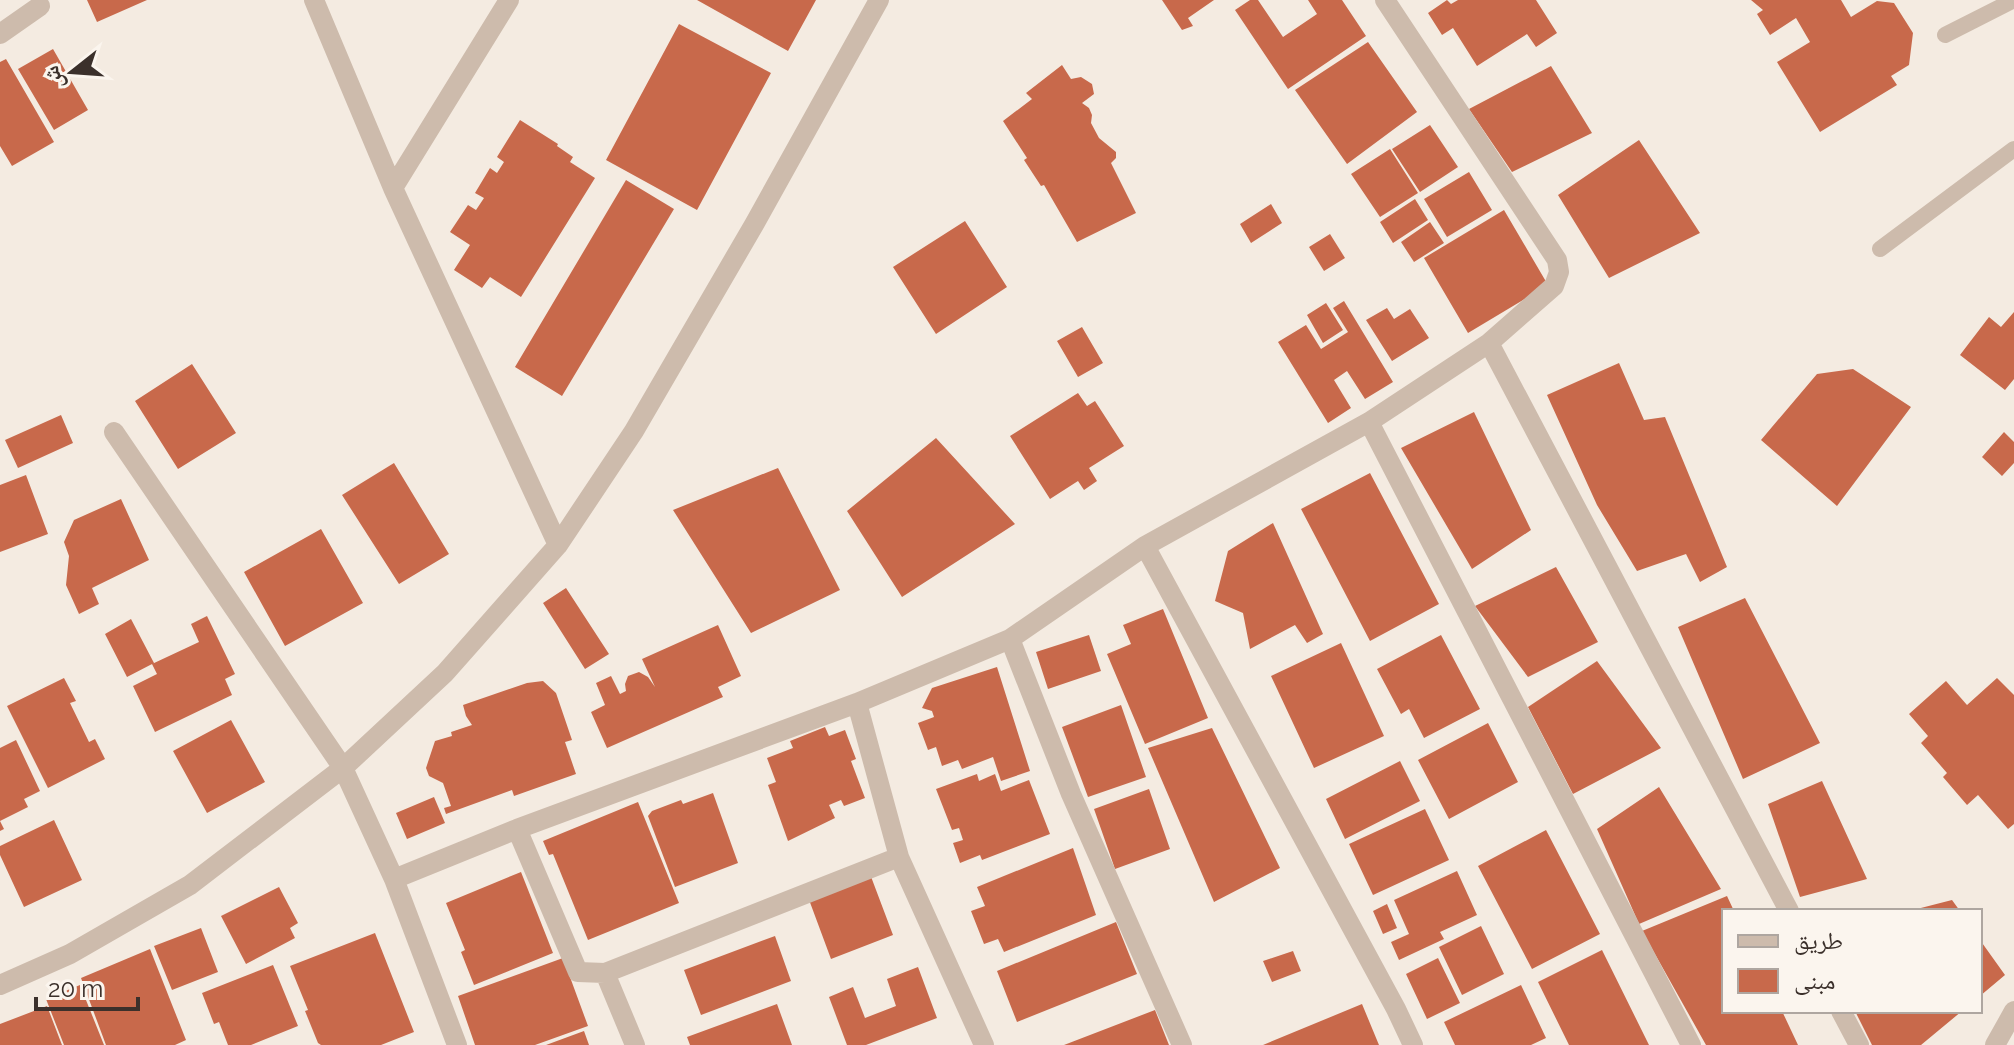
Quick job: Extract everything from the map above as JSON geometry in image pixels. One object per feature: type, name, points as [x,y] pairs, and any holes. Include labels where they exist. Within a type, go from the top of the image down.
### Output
[{"type":"street","points":[[314,0],[393,188],[558,545]]},
{"type":"street","points":[[393,188],[509,0]]},
{"type":"street","points":[[0,985],[70,954],[190,885],[343,768],[445,673],[558,545],[634,431],[755,223],[879,0]]},
{"type":"street","points":[[394,879],[517,829],[857,703],[1010,639],[1145,546],[1369,422],[1489,343],[1554,286],[1559,272],[1557,260],[1385,0]]},
{"type":"street","points":[[0,34],[40,6]]},
{"type":"street","points":[[1489,343],[1788,909]]},
{"type":"street","points":[[1369,422],[1691,1045]]},
{"type":"street","points":[[114,432],[343,768],[394,879],[457,1045]]},
{"type":"street","points":[[1145,546],[1413,1045]]},
{"type":"street","points":[[1010,639],[1071,794],[1182,1045]]},
{"type":"street","points":[[857,703],[899,857],[984,1045]]},
{"type":"street","points":[[517,829],[578,972],[605,973],[899,857]]},
{"type":"street","points":[[605,973],[635,1045]]},
{"type":"street","points":[[1995,1045],[2014,1011]]},
{"type":"street","points":[[1842,1013],[1859,1045]]},
{"type":"lane","points":[[1945,35],[2014,0]]},
{"type":"lane","points":[[1880,249],[2014,149]]},
{"type":"building","points":[[87,0],[147,0],[97,22]]},
{"type":"building","points":[[697,0],[816,0],[788,51]]},
{"type":"building","points":[[1162,0],[1214,0],[1188,18],[1193,26],[1182,30]]},
{"type":"building","points":[[1250,0],[1258,0],[1283,37],[1317,14],[1308,0],[1342,0],[1366,36],[1288,89],[1235,10]]},
{"type":"building","points":[[1447,0],[1451,4],[1458,0],[1536,0],[1557,33],[1536,47],[1527,34],[1477,66],[1453,28],[1442,35],[1428,13]]},
{"type":"building","points":[[1751,0],[1841,0],[1851,17],[1877,1],[1894,3],[1913,33],[1909,65],[1891,76],[1897,85],[1820,132],[1777,62],[1810,42],[1796,18],[1770,35],[1757,14],[1763,10]]},
{"type":"building","points":[[679,24],[771,73],[697,210],[606,160]]},
{"type":"building","points":[[1368,42],[1417,112],[1347,164],[1295,90]]},
{"type":"building","points":[[53,49],[88,110],[54,130],[18,69]]},
{"type":"building","points":[[6,59],[54,142],[12,166],[0,146],[0,62]]},
{"type":"building","points":[[1062,65],[1071,79],[1081,77],[1092,84],[1094,94],[1082,103],[1089,108],[1091,123],[1099,138],[1116,152],[1116,158],[1111,163],[1136,213],[1077,242],[1044,185],[1041,186],[1024,160],[1027,158],[1003,121],[1032,99],[1026,93]]},
{"type":"building","points":[[1551,66],[1592,133],[1512,172],[1469,109]]},
{"type":"building","points":[[520,120],[558,144],[573,157],[570,162],[595,178],[521,297],[490,277],[482,288],[454,270],[470,245],[450,232],[468,205],[476,210],[484,198],[475,193],[490,168],[497,173],[504,162],[497,157]]},
{"type":"building","points":[[1430,125],[1458,167],[1420,192],[1392,149]]},
{"type":"building","points":[[1639,140],[1700,233],[1609,278],[1558,195]]},
{"type":"building","points":[[1390,149],[1418,193],[1380,217],[1351,174]]},
{"type":"building","points":[[1469,172],[1492,210],[1447,237],[1424,199]]},
{"type":"building","points":[[626,180],[674,209],[562,396],[515,367]]},
{"type":"building","points":[[1415,199],[1428,220],[1393,243],[1380,222]]},
{"type":"building","points":[[1271,204],[1282,223],[1251,243],[1240,224]]},
{"type":"building","points":[[1504,210],[1548,285],[1468,333],[1424,258]]},
{"type":"building","points":[[965,221],[1007,287],[936,334],[893,267]]},
{"type":"building","points":[[1430,222],[1444,243],[1414,262],[1401,242]]},
{"type":"building","points":[[1330,234],[1345,258],[1324,271],[1309,247]]},
{"type":"building","points":[[1344,301],[1393,382],[1365,399],[1347,371],[1334,380],[1351,408],[1328,423],[1278,342],[1306,325],[1321,349],[1348,332],[1333,308]]},
{"type":"building","points":[[1326,303],[1343,330],[1323,343],[1307,315]]},
{"type":"building","points":[[1387,308],[1394,319],[1410,309],[1429,338],[1392,361],[1366,320]]},
{"type":"building","points":[[2014,312],[2014,379],[2005,390],[1960,355],[1989,317],[2001,327]]},
{"type":"building","points":[[1082,327],[1103,363],[1078,377],[1057,341]]},
{"type":"building","points":[[1619,363],[1644,420],[1665,417],[1727,567],[1700,582],[1686,554],[1637,571],[1597,505],[1547,395]]},
{"type":"building","points":[[192,364],[236,433],[178,469],[135,401]]},
{"type":"building","points":[[1853,369],[1911,407],[1837,506],[1761,440],[1817,374]]},
{"type":"building","points":[[1078,393],[1087,406],[1095,401],[1124,446],[1089,468],[1097,481],[1084,490],[1078,481],[1050,499],[1010,436]]},
{"type":"building","points":[[1474,412],[1531,530],[1472,569],[1401,448]]},
{"type":"building","points":[[61,415],[73,443],[18,468],[5,440]]},
{"type":"building","points":[[2004,432],[2014,442],[2014,463],[2002,476],[1982,457]]},
{"type":"building","points":[[936,438],[1015,524],[902,597],[847,511]]},
{"type":"building","points":[[394,463],[449,554],[399,584],[342,495]]},
{"type":"building","points":[[778,468],[840,590],[751,633],[673,510]]},
{"type":"building","points":[[1370,473],[1439,604],[1370,641],[1301,509]]},
{"type":"building","points":[[26,475],[48,534],[0,552],[0,485]]},
{"type":"building","points":[[121,499],[149,560],[92,588],[99,604],[79,614],[66,585],[69,556],[64,542],[74,520]]},
{"type":"building","points":[[1273,523],[1323,634],[1307,643],[1295,625],[1250,649],[1243,613],[1215,601],[1228,551]]},
{"type":"building","points":[[321,529],[363,603],[285,646],[244,572]]},
{"type":"building","points":[[1556,567],[1598,642],[1528,677],[1475,606]]},
{"type":"building","points":[[566,588],[609,654],[585,669],[543,603]]},
{"type":"building","points":[[1745,598],[1820,743],[1743,779],[1678,627]]},
{"type":"building","points":[[1163,609],[1208,718],[1145,744],[1107,654],[1131,644],[1123,625]]},
{"type":"building","points":[[207,616],[235,674],[225,679],[232,695],[155,732],[133,686],[157,674],[152,664],[199,642],[191,624]]},
{"type":"building","points":[[131,619],[154,663],[127,677],[105,634]]},
{"type":"building","points":[[718,625],[741,676],[718,687],[723,697],[607,748],[591,712],[605,705],[596,683],[611,676],[620,694],[626,691],[628,676],[639,672],[648,677],[655,687],[642,659]]},
{"type":"building","points":[[1089,635],[1101,671],[1048,689],[1036,652]]},
{"type":"building","points":[[1441,635],[1480,709],[1424,738],[1409,709],[1401,714],[1377,669]]},
{"type":"building","points":[[1341,643],[1384,736],[1314,768],[1271,676]]},
{"type":"building","points":[[1597,661],[1661,748],[1573,794],[1528,707]]},
{"type":"building","points":[[997,667],[1030,771],[1001,781],[993,757],[962,769],[958,760],[942,766],[936,747],[928,750],[918,723],[934,717],[932,711],[922,708],[932,688]]},
{"type":"building","points":[[64,678],[76,701],[70,703],[89,742],[95,739],[105,759],[48,788],[7,706]]},
{"type":"building","points":[[1997,678],[2014,695],[2014,824],[2008,829],[1978,795],[1967,805],[1943,777],[1947,773],[1921,743],[1928,736],[1909,714],[1946,681],[1967,705]]},
{"type":"building","points":[[543,681],[556,693],[572,740],[565,742],[576,774],[514,796],[512,790],[446,814],[444,808],[451,806],[443,783],[429,776],[426,768],[435,741],[472,725],[463,705],[527,683]]},
{"type":"building","points":[[1121,705],[1146,777],[1088,797],[1062,727]]},
{"type":"building","points":[[231,720],[265,782],[207,813],[173,751]]},
{"type":"building","points":[[1488,723],[1518,782],[1449,819],[1418,760]]},
{"type":"building","points":[[825,727],[829,736],[845,730],[856,759],[851,761],[865,798],[844,806],[841,800],[829,805],[835,818],[788,841],[768,785],[776,782],[767,758],[793,748],[790,741]]},
{"type":"building","points":[[1212,728],[1280,868],[1214,902],[1148,748]]},
{"type":"building","points":[[16,740],[40,791],[24,799],[28,807],[0,821],[0,748]]},
{"type":"building","points":[[1400,761],[1420,801],[1345,839],[1326,799]]},
{"type":"building","points":[[977,774],[979,781],[995,774],[1001,791],[1029,780],[1050,834],[982,860],[980,855],[960,863],[953,843],[963,840],[959,828],[952,830],[936,789]]},
{"type":"building","points":[[1822,781],[1867,879],[1800,897],[1768,804]]},
{"type":"building","points":[[1659,787],[1721,889],[1639,924],[1597,829]]},
{"type":"building","points":[[1149,789],[1170,849],[1115,869],[1094,809]]},
{"type":"building","points":[[713,793],[738,863],[675,887],[648,816],[652,811],[681,800],[683,804]]},
{"type":"building","points":[[434,797],[445,823],[407,839],[396,813]]},
{"type":"building","points":[[638,802],[679,903],[588,940],[553,854],[549,855],[543,841]]},
{"type":"building","points":[[1425,809],[1449,860],[1373,895],[1349,844]]},
{"type":"building","points":[[54,820],[82,880],[24,907],[0,855],[0,846]]},
{"type":"building","points":[[1546,830],[1600,934],[1532,969],[1478,866]]},
{"type":"building","points":[[1073,848],[1096,915],[1004,952],[998,939],[984,944],[971,911],[985,906],[977,887]]},
{"type":"building","points":[[1457,871],[1477,915],[1440,932],[1444,939],[1399,960],[1391,942],[1409,934],[1394,900]]},
{"type":"building","points":[[521,872],[553,953],[474,985],[461,952],[465,950],[446,903]]},
{"type":"building","points":[[870,874],[893,935],[831,959],[808,897]]},
{"type":"building","points":[[279,887],[298,923],[290,928],[295,938],[246,964],[221,916]]},
{"type":"building","points":[[1727,896],[1733,909],[1722,909],[1722,1013],[1783,1013],[1798,1045],[1706,1045],[1642,931]]},
{"type":"building","points":[[1952,900],[1959,909],[1917,909]]},
{"type":"building","points":[[1387,904],[1397,928],[1383,934],[1373,911]]},
{"type":"building","points":[[1116,922],[1137,974],[1017,1022],[997,971]]},
{"type":"building","points":[[1481,926],[1504,974],[1462,995],[1439,947]]},
{"type":"building","points":[[201,928],[218,972],[172,990],[154,946]]},
{"type":"building","points":[[375,933],[414,1032],[381,1045],[321,1045],[305,1011],[308,1010],[290,966]]},
{"type":"building","points":[[775,936],[791,981],[701,1015],[684,970]]},
{"type":"building","points":[[1982,943],[2005,975],[1982,994]]},
{"type":"building","points":[[150,949],[186,1040],[175,1045],[106,1045],[81,978]]},
{"type":"building","points":[[1602,950],[1649,1045],[1569,1045],[1538,982]]},
{"type":"building","points":[[1293,951],[1301,971],[1272,982],[1263,961]]},
{"type":"building","points":[[563,958],[588,1026],[535,1045],[475,1045],[458,996]]},
{"type":"building","points":[[1438,958],[1460,1003],[1427,1019],[1406,974]]},
{"type":"building","points":[[273,965],[298,1026],[251,1045],[228,1045],[219,1022],[214,1024],[202,993]]},
{"type":"building","points":[[918,967],[937,1018],[866,1045],[847,1045],[829,997],[853,987],[865,1018],[896,1006],[887,979]]},
{"type":"building","points":[[80,985],[104,1045],[64,1045],[46,999]]},
{"type":"building","points":[[1521,985],[1546,1038],[1531,1045],[1455,1045],[1444,1022]]},
{"type":"building","points":[[777,1004],[792,1045],[690,1045],[687,1037]]},
{"type":"building","points":[[1362,1004],[1379,1045],[1263,1045]]},
{"type":"building","points":[[47,1006],[62,1045],[0,1045],[0,1024]]},
{"type":"building","points":[[1155,1010],[1169,1045],[1064,1045]]},
{"type":"building","points":[[1856,1013],[1960,1013],[1921,1045],[1872,1045]]},
{"type":"building","points":[[584,1031],[589,1045],[546,1045]]}]
